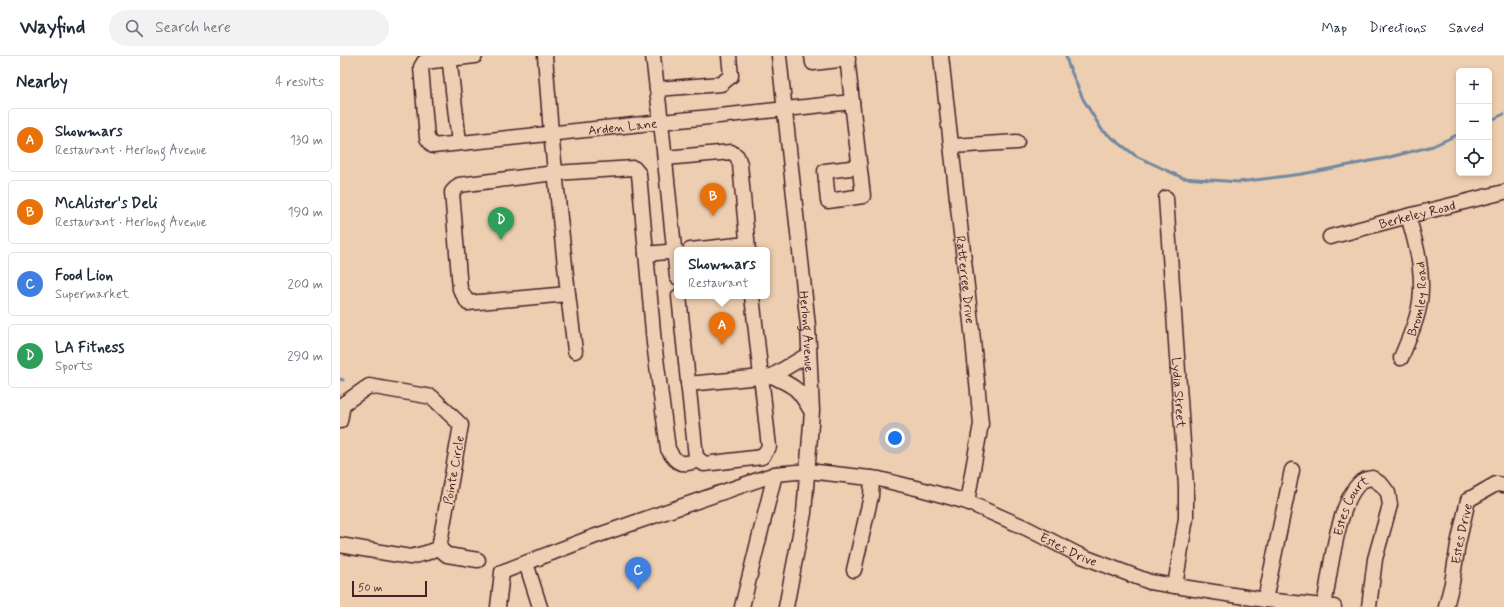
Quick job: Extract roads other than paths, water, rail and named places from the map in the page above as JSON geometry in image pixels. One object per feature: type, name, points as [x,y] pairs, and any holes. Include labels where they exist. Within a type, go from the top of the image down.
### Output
[{"type":"street","points":[[459,142],[449,57],[476,56]]},
{"type":"street","points":[[545,56],[555,173],[575,351]]},
{"type":"street","points":[[653,56],[676,247]]},
{"type":"street","points":[[657,89],[721,84],[731,76],[729,56]]},
{"type":"street","name":"Herlong Avenue","points":[[779,56],[808,326],[812,411],[804,513],[786,607]]},
{"type":"street","points":[[812,56],[813,63],[848,58],[859,167]]},
{"type":"street","name":"Ratterree Drive","points":[[941,56],[972,332],[980,424],[967,502]]},
{"type":"street","name":"Arden Lane","points":[[449,57],[424,62],[421,67],[427,138],[433,146],[459,142],[852,102]]},
{"type":"street","points":[[952,146],[1017,142]]},
{"type":"street","points":[[665,158],[731,152],[737,156],[740,164],[747,247]]},
{"type":"street","points":[[568,294],[468,303],[460,289],[452,192],[459,185],[555,173],[634,168],[639,174],[654,343],[668,449],[673,458],[679,463],[686,464],[699,460]]},
{"type":"street","name":"Berkeley Road","points":[[1330,237],[1504,192]]},
{"type":"street","name":"Lydia Street","points":[[1166,198],[1186,486],[1186,518],[1175,586]]},
{"type":"street","name":"Bromley Road","points":[[1400,358],[1410,337],[1419,311],[1422,281],[1416,240],[1408,216]]},
{"type":"street","points":[[646,254],[674,251]]},
{"type":"street","points":[[679,299],[696,457],[704,464],[762,457],[768,447],[766,377],[753,299]]},
{"type":"street","points":[[688,384],[766,377],[809,354]]},
{"type":"street","points":[[766,377],[794,387],[812,411]]},
{"type":"street","name":"Pointe Circle","points":[[340,421],[343,404],[369,386],[432,397],[461,425],[439,548]]},
{"type":"street","points":[[1265,600],[1292,470]]},
{"type":"street","name":"Estes Drive","points":[[498,607],[502,572],[593,537],[775,474],[808,471],[872,478],[967,502],[1026,528],[1079,555],[1150,582],[1265,600],[1329,606]]},
{"type":"street","points":[[742,607],[775,474]]},
{"type":"street","points":[[854,570],[871,496],[872,478]]},
{"type":"street","name":"Estes Court","points":[[1329,606],[1338,531],[1343,509],[1351,493],[1362,480],[1372,478],[1382,485],[1388,493],[1390,505],[1375,559],[1369,607]]},
{"type":"street","name":"Estes Drive","points":[[1446,607],[1468,500],[1496,484],[1504,485]]},
{"type":"street","points":[[340,545],[410,557],[439,548],[447,555],[478,560]]},
{"type":"street","points":[[526,563],[540,607]]},
{"type":"waterway","points":[[1066,56],[1083,99],[1102,130],[1136,156],[1183,178],[1239,182],[1302,174],[1386,158],[1433,146],[1456,135]]},
{"type":"waterway","points":[[1492,120],[1504,114]]},
{"type":"place","name":"McAlister's Deli","points":[[713,216]]},
{"type":"place","name":"LA Fitness","points":[[501,240]]},
{"type":"place","name":"Showmars","points":[[722,345]]},
{"type":"place","name":"Food Lion","points":[[638,590]]}]
